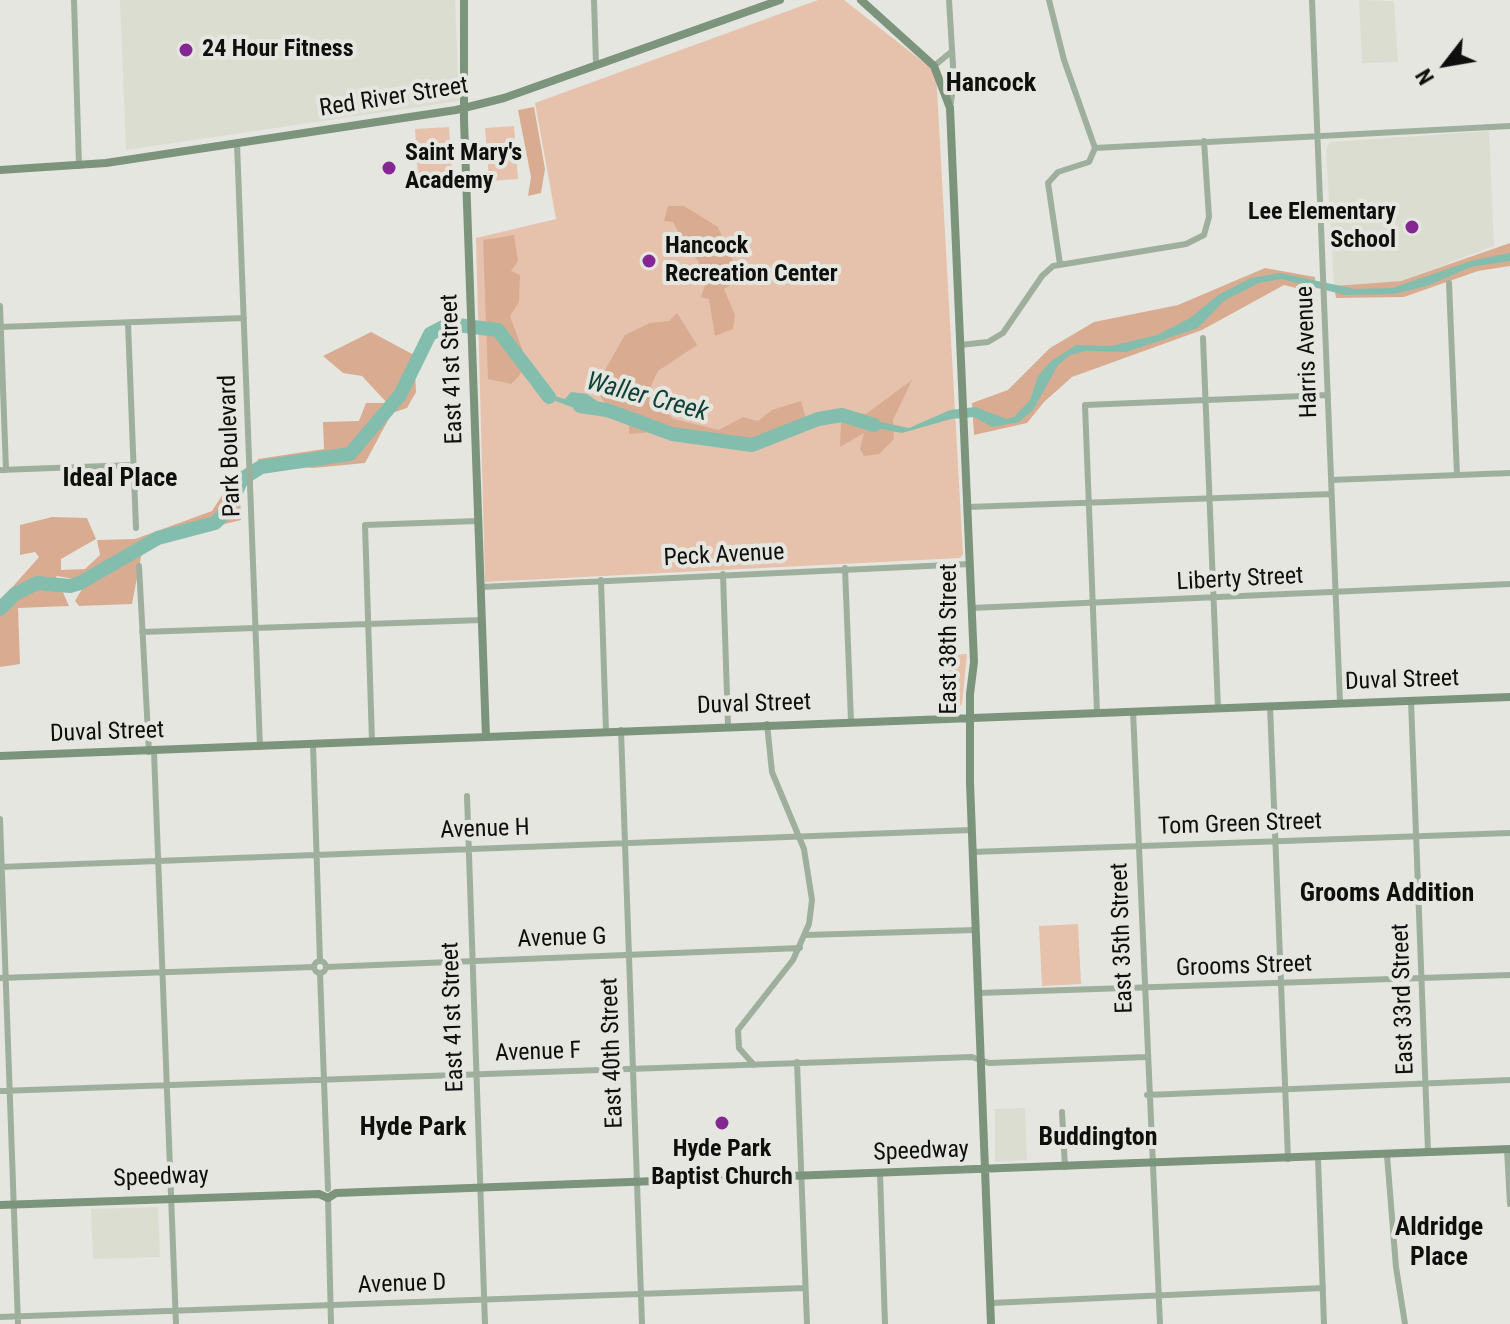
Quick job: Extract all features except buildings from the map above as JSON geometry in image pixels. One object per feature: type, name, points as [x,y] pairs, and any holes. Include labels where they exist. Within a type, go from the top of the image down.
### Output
[{"type":"street","points":[[74,0],[79,166]]},
{"type":"street","name":"East 41st Street","points":[[464,0],[471,335],[486,737]]},
{"type":"street","points":[[594,0],[596,64]]},
{"type":"street","points":[[751,0],[751,10]]},
{"type":"street","name":"Red River Street","points":[[0,170],[79,166],[465,108],[780,0]]},
{"type":"street","points":[[861,0],[934,66],[951,52]]},
{"type":"street","name":"East 38th Street","points":[[949,0],[954,82],[950,108],[974,662],[970,717],[971,830],[991,1324]]},
{"type":"street","points":[[1049,0],[1064,60],[1095,148],[1089,162],[1058,172],[1048,183],[1060,264]]},
{"type":"street","name":"Harris Avenue","points":[[1312,0],[1340,703]]},
{"type":"street","name":"East 38th Street","points":[[934,66],[950,108]]},
{"type":"street","points":[[1095,148],[1510,126]]},
{"type":"street","points":[[960,345],[988,342],[1003,333],[1042,276],[1060,264],[1186,244],[1204,235],[1209,217],[1204,141]]},
{"type":"street","name":"Park Boulevard","points":[[237,143],[260,747]]},
{"type":"street","points":[[1449,283],[1457,475]]},
{"type":"street","points":[[0,306],[3,470],[133,465]]},
{"type":"street","points":[[0,327],[244,318]]},
{"type":"street","points":[[128,323],[136,528]]},
{"type":"street","points":[[1203,338],[1218,708]]},
{"type":"street","points":[[1097,712],[1085,405],[1328,395]]},
{"type":"street","points":[[1331,480],[1510,473]]},
{"type":"street","points":[[968,507],[1331,494]]},
{"type":"street","points":[[372,741],[365,525],[478,521]]},
{"type":"street","name":"Peck Avenue","points":[[481,587],[970,564]]},
{"type":"street","points":[[139,566],[158,860],[176,1324]]},
{"type":"street","points":[[845,568],[851,721]]},
{"type":"street","points":[[723,574],[728,725]]},
{"type":"street","points":[[601,580],[606,731]]},
{"type":"street","name":"Liberty Street","points":[[972,608],[1214,600],[1510,584]]},
{"type":"street","points":[[142,632],[482,620]]},
{"type":"street","name":"Duval Street","points":[[0,756],[152,752],[728,725],[1510,697]]},
{"type":"street","name":"East 33rd Street","points":[[1411,701],[1428,1152]]},
{"type":"street","points":[[1270,706],[1288,1159]]},
{"type":"street","name":"East 35th Street","points":[[1133,711],[1150,1164],[1160,1324]]},
{"type":"street","points":[[754,1065],[739,1048],[738,1030],[774,988],[800,948],[811,914],[812,886],[800,837],[775,784],[767,724]]},
{"type":"street","name":"East 40th Street","points":[[621,730],[642,1324]]},
{"type":"street","points":[[313,744],[320,961],[317,970],[331,1324]]},
{"type":"street","name":"East 41st Street","points":[[467,796],[485,1324]]},
{"type":"street","points":[[0,819],[3,978],[18,1320]]},
{"type":"street","name":"Avenue H","points":[[1,867],[971,830]]},
{"type":"street","name":"Tom Green Street","points":[[972,852],[1510,833]]},
{"type":"street","points":[[805,935],[976,930]]},
{"type":"street","name":"Avenue G","points":[[326,967],[800,948]]},
{"type":"street","points":[[3,978],[317,970],[326,967],[320,961]]},
{"type":"street","name":"Grooms Street","points":[[978,993],[1510,975]]},
{"type":"street","name":"Avenue F","points":[[0,1091],[797,1062],[972,1057],[989,1063],[1146,1057]]},
{"type":"street","points":[[797,1062],[807,1324]]},
{"type":"street","points":[[1147,1095],[1510,1080]]},
{"type":"street","points":[[1062,1112],[1065,1167]]},
{"type":"street","points":[[1508,1149],[1510,1204]]},
{"type":"street","name":"Speedway","points":[[0,1205],[1508,1149]]},
{"type":"street","points":[[1387,1155],[1394,1255],[1405,1324]]},
{"type":"street","points":[[1318,1158],[1324,1324]]},
{"type":"street","points":[[880,1173],[885,1324]]},
{"type":"street","name":"Avenue D","points":[[0,1317],[18,1320],[175,1311],[805,1288]]},
{"type":"street","points":[[991,1303],[1323,1288]]},
{"type":"shaded area","points":[[120,0],[455,0],[459,101],[126,150]]},
{"type":"shaded area","points":[[818,0],[844,0],[936,72],[963,554],[960,558],[485,582],[476,238],[556,219],[535,103]]},
{"type":"shaded area","points":[[1359,0],[1394,1],[1398,62],[1362,63]]},
{"type":"shaded area","points":[[534,107],[545,169],[541,193],[528,196],[531,177],[518,110]]},
{"type":"shaded area","points":[[514,126],[518,179],[489,181],[485,128]]},
{"type":"shaded area","points":[[449,127],[452,175],[418,177],[415,129]]},
{"type":"shaded area","name":"Lee Elementary School","points":[[1489,131],[1494,246],[1401,281],[1334,286],[1326,150],[1330,142]]},
{"type":"shaded area","points":[[668,206],[684,206],[718,227],[741,279],[724,289],[735,315],[733,329],[715,336],[709,299],[701,297],[708,276],[697,274],[699,262],[687,248],[673,222],[664,221]]},
{"type":"shaded area","points":[[514,235],[518,261],[511,271],[520,275],[519,302],[510,316],[525,357],[520,375],[511,384],[488,379],[483,240]]},
{"type":"shaded area","points":[[1510,243],[1510,266],[1478,271],[1404,297],[1336,298],[1334,286],[1401,281]]},
{"type":"shaded area","points":[[1510,253],[1510,261],[1471,267],[1427,286],[1394,294],[1345,295],[1281,279],[1259,283],[1224,301],[1198,328],[1126,352],[1086,351],[1070,355],[1058,365],[1033,410],[1019,422],[992,427],[974,417],[951,419],[902,433],[855,424],[862,418],[909,428],[950,410],[975,407],[1007,419],[1014,417],[1030,400],[1038,376],[1050,362],[1076,345],[1111,346],[1157,335],[1190,318],[1218,295],[1251,278],[1280,273],[1355,289],[1392,288],[1474,260]]},
{"type":"shaded area","points":[[1265,268],[1315,277],[1316,293],[1284,285],[1202,330],[1072,377],[1044,402],[1027,423],[974,435],[972,403],[1008,390],[1050,348],[1094,322],[1178,305]]},
{"type":"shaded area","points":[[677,313],[697,345],[658,371],[651,386],[655,401],[664,411],[674,419],[719,430],[743,417],[758,421],[772,410],[801,401],[808,426],[751,450],[680,440],[652,432],[629,434],[629,423],[636,413],[607,405],[601,398],[600,387],[606,368],[625,335],[650,323],[669,321]]},
{"type":"shaded area","points":[[371,332],[414,355],[416,392],[407,408],[392,413],[365,463],[313,468],[282,465],[259,473],[258,459],[324,449],[323,422],[359,421],[366,403],[387,403],[362,376],[343,373],[323,356]]},
{"type":"shaded area","points":[[912,380],[893,420],[894,439],[879,454],[864,456],[860,449],[864,433],[840,447],[841,421],[851,412],[866,414]]},
{"type":"shaded area","points":[[536,382],[543,384],[551,395],[565,399],[571,392],[587,394],[600,403],[598,412],[593,415],[545,397],[534,386]]},
{"type":"shaded area","points":[[239,469],[241,520],[164,539],[142,552],[132,604],[79,606],[75,601],[82,589],[82,580],[56,576],[69,606],[18,608],[20,664],[0,667],[0,601],[39,557],[35,552],[20,555],[20,525],[52,517],[87,518],[96,539],[61,559],[61,570],[85,569],[100,555],[97,540],[135,539],[212,511]]},
{"type":"shaded area","points":[[967,654],[962,704],[958,708],[950,708],[949,655]]},
{"type":"shaded area","points":[[1078,924],[1081,984],[1042,986],[1039,926]]},
{"type":"shaded area","points":[[1025,1108],[1027,1160],[995,1162],[995,1109]]},
{"type":"shaded area","points":[[158,1207],[160,1257],[93,1259],[91,1209]]},
{"type":"waterway","name":"Waller Creek","points":[[0,609],[15,594],[37,583],[70,586],[80,583],[158,538],[215,523],[227,511],[242,479],[261,467],[350,454],[400,395],[430,334],[449,324],[498,330],[549,397]]},
{"type":"waterway","name":"Waller Creek","points":[[580,406],[607,410],[672,434],[752,445],[818,419],[842,415],[874,425]]},
{"type":"place","name":"24 Hour Fitness","points":[[186,50]]},
{"type":"place","name":"Saint Mary's Academy","points":[[389,168]]},
{"type":"place","name":"Lee Elementary School","points":[[1412,227]]},
{"type":"place","name":"Hancock Recreation Center","points":[[649,261]]},
{"type":"place","name":"Hyde Park Baptist Church","points":[[722,1123]]},
{"type":"district","name":"Hancock","points":[[991,84]]},
{"type":"district","name":"Ideal Place","points":[[120,479]]},
{"type":"district","name":"Grooms Addition","points":[[1387,894]]},
{"type":"district","name":"Hyde Park","points":[[413,1128]]},
{"type":"district","name":"Buddington","points":[[1098,1138]]},
{"type":"district","name":"Aldridge Place","points":[[1439,1243]]}]
